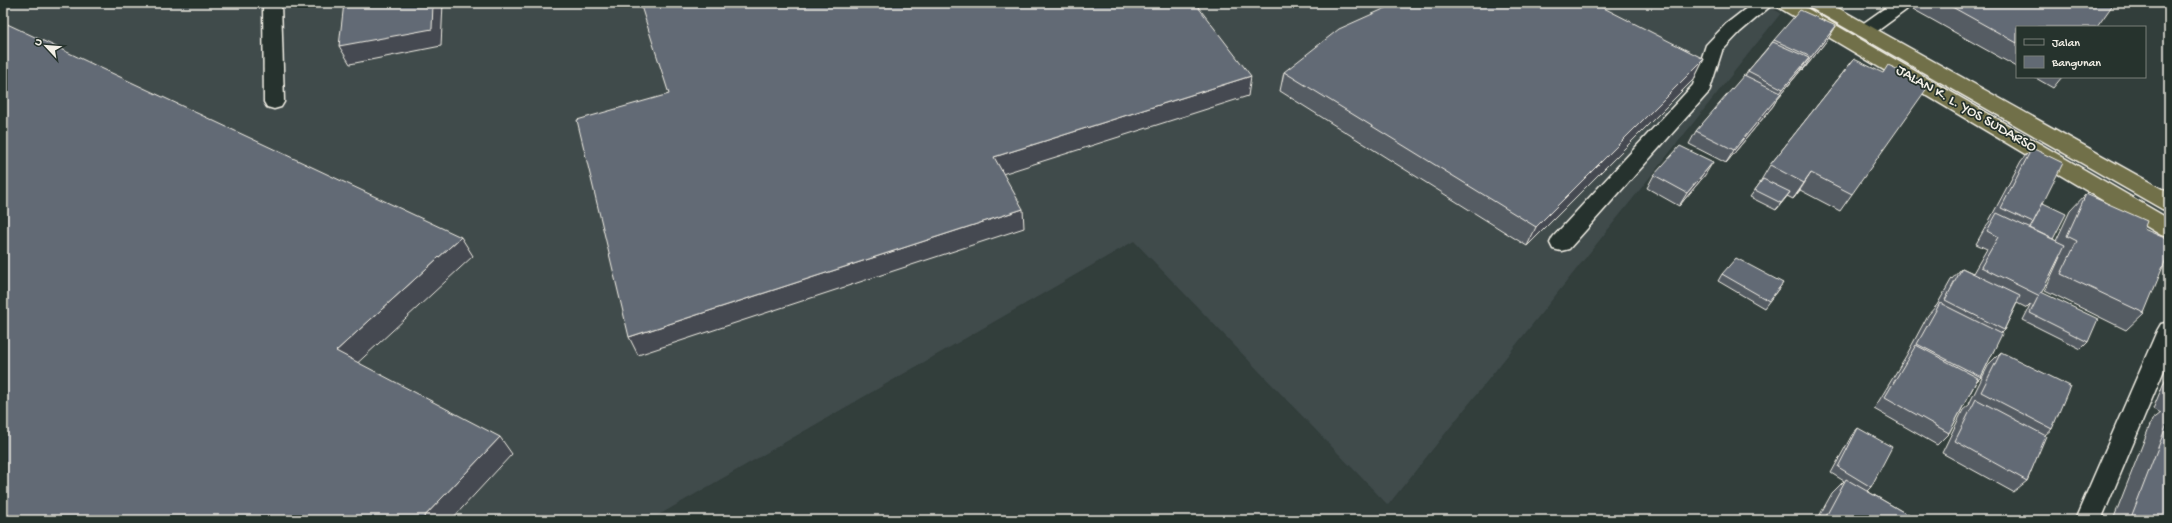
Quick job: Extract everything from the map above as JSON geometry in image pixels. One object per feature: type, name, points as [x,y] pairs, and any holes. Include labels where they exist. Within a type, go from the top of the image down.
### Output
[{"type":"highway","name":"JALAN K. L. YOS SUDARSO","points":[[1784,3],[2169,229]]},
{"type":"highway","name":"JALAN K. L. YOS SUDARSO","points":[[1816,3],[2169,203]]},
{"type":"lane","points":[[272,3],[274,102]]},
{"type":"lane","points":[[1561,243],[1702,87],[1713,49],[1733,28],[1765,3]]},
{"type":"lane","points":[[1865,31],[1900,6]]},
{"type":"lane","points":[[2088,520],[2169,331]]},
{"type":"shaded area","points":[[3,3],[1761,3],[1781,13],[1388,505],[1134,241],[650,520],[3,520]]},
{"type":"building","points":[[344,3],[433,3],[432,29],[339,46]]},
{"type":"building","points":[[640,3],[1195,3],[1251,76],[994,157],[1023,209],[629,337],[577,120],[669,94]]},
{"type":"building","points":[[1397,3],[1594,3],[1704,59],[1536,227],[1284,72],[1339,29]]},
{"type":"building","points":[[1945,3],[2114,3],[2098,26],[2016,26],[2016,42]]},
{"type":"building","points":[[1800,10],[1836,26],[1811,57],[1774,40]]},
{"type":"building","points":[[3,22],[461,237],[336,351],[500,437],[421,520],[3,520]]},
{"type":"building","points":[[1773,42],[1809,58],[1783,89],[1748,71]]},
{"type":"building","points":[[1854,59],[1883,73],[1888,65],[1930,84],[1852,194],[1811,173],[1804,183],[1770,165]]},
{"type":"building","points":[[1744,75],[1781,93],[1734,150],[1696,131]]},
{"type":"building","points":[[1680,146],[1713,162],[1687,193],[1654,175]]},
{"type":"building","points":[[2032,148],[2063,163],[2033,223],[2001,208]]},
{"type":"building","points":[[1763,179],[1790,192],[1781,203],[1755,190]]},
{"type":"building","points":[[2086,194],[2147,221],[2144,229],[2169,240],[2169,252],[2144,313],[2061,274],[2077,241],[2067,236]]},
{"type":"building","points":[[2043,203],[2066,214],[2053,239],[2030,228]]},
{"type":"building","points":[[1997,213],[2065,245],[2040,296],[1981,267],[1998,237],[1987,231]]},
{"type":"building","points":[[1736,258],[1783,283],[1769,301],[1722,274]]},
{"type":"building","points":[[1962,268],[2020,296],[2004,330],[1945,300]]},
{"type":"building","points":[[2041,292],[2098,319],[2088,342],[2030,313]]},
{"type":"building","points":[[1940,303],[2002,334],[1981,377],[1917,344]]},
{"type":"building","points":[[1916,345],[1978,378],[1949,433],[1885,397]]},
{"type":"building","points":[[2001,352],[2070,386],[2052,429],[1981,392]]},
{"type":"building","points":[[1976,399],[2046,436],[2027,481],[1955,441]]},
{"type":"building","points":[[2169,419],[2169,520],[2130,520]]},
{"type":"building","points":[[1858,428],[1892,447],[1871,487],[1838,467]]},
{"type":"building","points":[[1846,479],[1917,520],[1824,520]]}]
